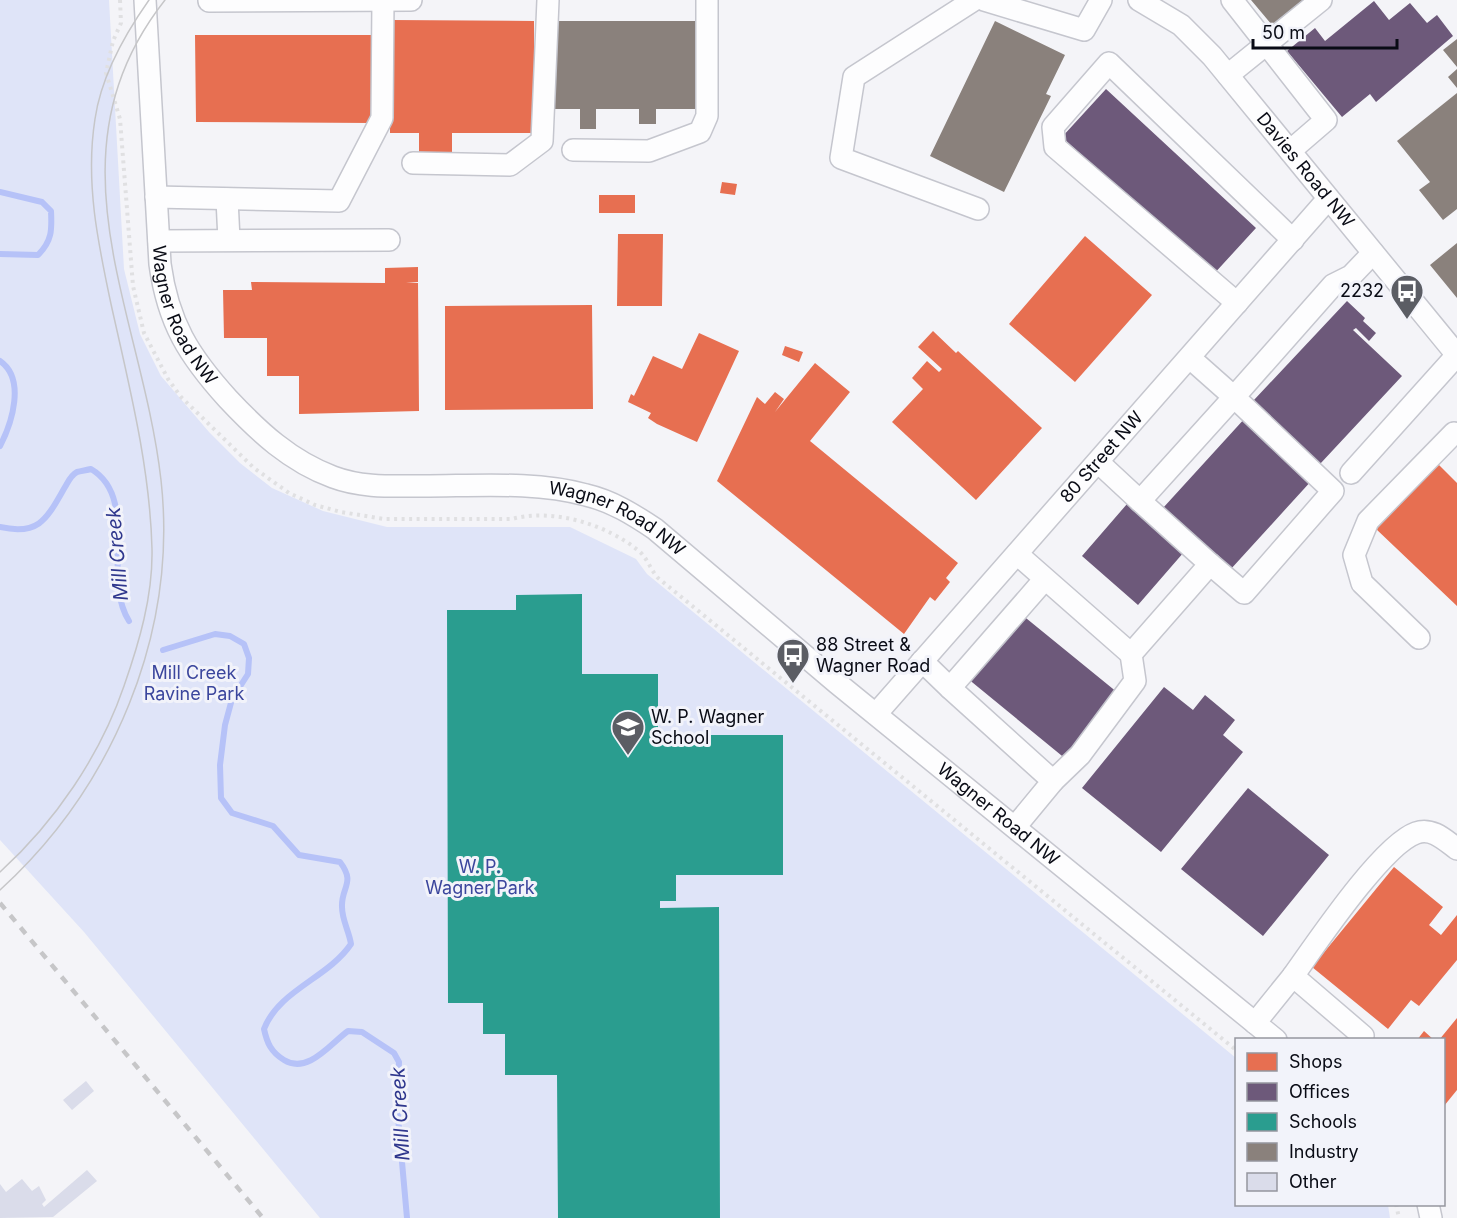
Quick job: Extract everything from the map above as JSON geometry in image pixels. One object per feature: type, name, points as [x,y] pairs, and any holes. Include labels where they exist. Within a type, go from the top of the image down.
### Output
[{"type":"street","name":"Wagner Road NW","points":[[145,0],[156,197],[165,296],[172,318],[193,358],[232,404],[283,452],[309,467],[358,483],[552,489],[588,495],[616,506],[655,530],[876,714],[1274,1038]]},
{"type":"street","points":[[156,197],[339,201],[382,118],[383,0]]},
{"type":"street","points":[[209,1],[411,0]]},
{"type":"street","points":[[413,163],[510,165],[542,141],[548,0]]},
{"type":"street","points":[[573,150],[650,151],[700,132],[707,116],[707,0]]},
{"type":"street","points":[[974,0],[854,77],[841,158],[978,209]]},
{"type":"street","points":[[984,0],[1084,30],[1101,0]]},
{"type":"street","name":"Davies Road NW","points":[[1139,0],[1181,25],[1228,75],[1457,355]]},
{"type":"street","points":[[1232,0],[1326,120],[1290,151]]},
{"type":"street","points":[[1228,75],[1321,0]]},
{"type":"street","points":[[1237,303],[1055,147],[1053,127],[1109,63],[1293,240]]},
{"type":"street","points":[[227,199],[229,240]]},
{"type":"street","name":"80 Street NW","points":[[876,714],[1328,199]]},
{"type":"street","points":[[159,240],[389,240]]},
{"type":"street","points":[[1140,501],[1333,285],[1351,276],[1373,254]]},
{"type":"street","points":[[1351,473],[1457,355]]},
{"type":"street","points":[[1098,462],[1244,593],[1333,491],[1190,358]]},
{"type":"street","points":[[1419,638],[1362,583],[1354,555],[1368,521],[1456,433]]},
{"type":"street","points":[[1015,827],[1053,781],[1080,755],[1135,681],[1131,654],[1017,554]]},
{"type":"street","points":[[1131,654],[1210,564]]},
{"type":"street","points":[[950,688],[1044,580]]},
{"type":"street","points":[[922,661],[1053,781]]},
{"type":"street","points":[[1255,1023],[1293,976],[1330,924],[1389,852],[1416,833],[1432,832],[1457,849]]},
{"type":"street","points":[[1293,976],[1363,1035],[1362,1038]]},
{"type":"path","points":[[120,0],[122,23],[112,41],[106,73],[120,119],[136,307],[155,359],[168,379],[182,397],[254,468],[289,492],[341,513],[384,519],[512,519],[526,515],[543,515],[577,521],[625,542],[643,556],[658,578],[1235,1049]]},
{"type":"green space","name":"W. P. Wagner Park","points":[[0,0],[109,0],[124,269],[140,334],[161,376],[209,432],[240,463],[272,488],[323,511],[387,527],[570,527],[636,559],[647,574],[1235,1057],[1235,1206],[1388,1206],[1390,1218],[320,1218],[84,932],[0,840]]},
{"type":"building: Shops","points":[[390,20],[534,21],[534,133],[452,133],[452,156],[419,156],[419,133],[390,133]]},
{"type":"building: Shops","points":[[195,35],[373,35],[371,123],[196,122]]},
{"type":"building: Shops","points":[[722,182],[737,184],[735,195],[720,193]]},
{"type":"building: Shops","points":[[599,195],[635,195],[635,213],[599,213]]},
{"type":"building: Shops","points":[[618,234],[663,234],[662,306],[617,306]]},
{"type":"building: Shops","points":[[1085,236],[1152,295],[1075,382],[1009,324]]},
{"type":"building: Shops","points":[[418,267],[418,282],[406,282],[418,283],[419,411],[299,414],[299,376],[267,376],[267,338],[224,338],[223,290],[252,290],[251,282],[385,283],[385,268]]},
{"type":"building: Shops","points":[[592,305],[593,409],[445,410],[445,306]]},
{"type":"building: Shops","points":[[933,331],[1042,428],[976,500],[892,422],[923,389],[912,378],[927,361],[939,372],[942,369],[918,347]]},
{"type":"building: Shops","points":[[699,333],[739,351],[697,442],[657,424],[648,418],[651,413],[628,402],[631,394],[634,396],[653,356],[682,369]]},
{"type":"building: Shops","points":[[785,346],[803,352],[799,362],[782,355]]},
{"type":"building: Shops","points":[[815,363],[850,392],[810,441],[958,563],[946,578],[950,582],[935,601],[930,597],[904,634],[717,481],[757,397],[765,404],[775,392],[784,399],[775,412]]},
{"type":"building: Shops","points":[[1437,463],[1457,483],[1457,606],[1375,528]]},
{"type":"building: Shops","points":[[1394,867],[1443,907],[1429,925],[1441,935],[1457,915],[1457,960],[1419,1006],[1411,1000],[1388,1029],[1312,967]]},
{"type":"building: Shops","points":[[1457,1018],[1457,1090],[1445,1105],[1445,1038],[1441,1038]]},
{"type":"building: Shops","points":[[1424,1031],[1432,1038],[1419,1038]]},
{"type":"building: Offices","points":[[1374,1],[1389,20],[1410,3],[1427,23],[1437,15],[1453,36],[1376,102],[1370,94],[1342,117],[1287,51],[1315,28],[1325,41]]},
{"type":"building: Offices","points":[[1106,89],[1256,228],[1212,276],[1062,137]]},
{"type":"building: Offices","points":[[1347,301],[1365,318],[1363,321],[1376,333],[1369,341],[1356,328],[1353,330],[1402,376],[1320,464],[1253,401]]},
{"type":"building: Offices","points":[[1246,417],[1313,479],[1230,570],[1163,508]]},
{"type":"building: Offices","points":[[1127,504],[1184,552],[1138,605],[1082,556]]},
{"type":"building: Offices","points":[[1021,614],[1118,693],[1067,760],[967,678]]},
{"type":"building: Offices","points":[[1164,687],[1193,710],[1205,695],[1235,720],[1223,735],[1243,752],[1161,852],[1082,788]]},
{"type":"building: Offices","points":[[1248,788],[1329,855],[1263,936],[1181,869]]},
{"type":"building: Schools","points":[[582,594],[582,674],[658,674],[658,735],[783,735],[783,875],[676,875],[676,901],[660,901],[660,908],[719,907],[720,1218],[558,1218],[557,1075],[505,1075],[505,1034],[483,1034],[483,1003],[448,1003],[447,610],[516,610],[516,595]]},
{"type":"building: Industry","points":[[1251,0],[1303,0],[1272,25]]},
{"type":"building: Industry","points":[[554,21],[699,21],[699,109],[656,109],[656,124],[639,124],[639,109],[596,109],[596,129],[580,129],[580,109],[554,109]]},
{"type":"building: Industry","points":[[995,21],[1065,55],[1046,94],[1051,96],[1004,192],[930,156]]},
{"type":"building: Industry","points":[[1457,39],[1457,67],[1443,50]]},
{"type":"building: Industry","points":[[1457,69],[1457,88],[1448,77]]},
{"type":"building: Industry","points":[[1457,93],[1457,209],[1443,220],[1419,190],[1430,182],[1397,141]]},
{"type":"building: Industry","points":[[1457,243],[1457,298],[1430,265]]},
{"type":"building: Other","points":[[86,1081],[94,1091],[72,1110],[63,1100]]},
{"type":"building: Other","points":[[87,1170],[97,1181],[53,1217],[0,1218],[0,1184],[6,1192],[22,1179],[32,1191],[39,1186],[46,1200],[42,1204],[44,1207]]},
{"type":"waterway","name":"Mill Creek","points":[[0,192],[42,202],[51,211],[49,240],[38,255],[0,254]]},
{"type":"waterway","name":"Mill Creek","points":[[0,361],[8,369],[15,390],[9,426],[0,446]]},
{"type":"waterway","name":"Mill Creek","points":[[0,527],[24,529],[41,522],[53,508],[73,475],[91,469],[106,482],[114,499],[117,518],[118,583],[121,603],[129,621]]},
{"type":"waterway","name":"Mill Creek","points":[[163,650],[215,634],[230,636],[244,644],[249,658],[248,674],[232,699],[225,725],[220,765],[221,798],[232,813],[273,826],[299,855],[340,862],[345,869],[347,880],[342,900],[342,912],[351,944],[330,966],[281,1004],[264,1029],[268,1043],[273,1050],[284,1060],[293,1064],[310,1061],[319,1056],[348,1031],[362,1032],[394,1053],[399,1062],[397,1106],[407,1218]]},
{"type":"tram line","points":[[0,872],[20,853],[57,810],[89,762],[124,686],[148,602],[152,549],[143,457],[106,281],[94,212],[91,166],[95,119],[108,72],[131,27],[149,0]]},
{"type":"tram line","points":[[0,890],[40,849],[75,804],[105,755],[129,704],[147,650],[159,594],[164,537],[161,480],[151,417],[110,235],[105,176],[110,117],[129,58],[165,0]]},
{"type":"railway","points":[[0,903],[263,1218]]},
{"type":"place","name":"2232","points":[[1407,320]]},
{"type":"place","name":"88 Street & Wagner Road","points":[[793,684]]},
{"type":"place","name":"W. P. Wagner School","points":[[628,756]]},
{"type":"park label","name":"Mill Creek Ravine Park","points":[[194,683]]}]
